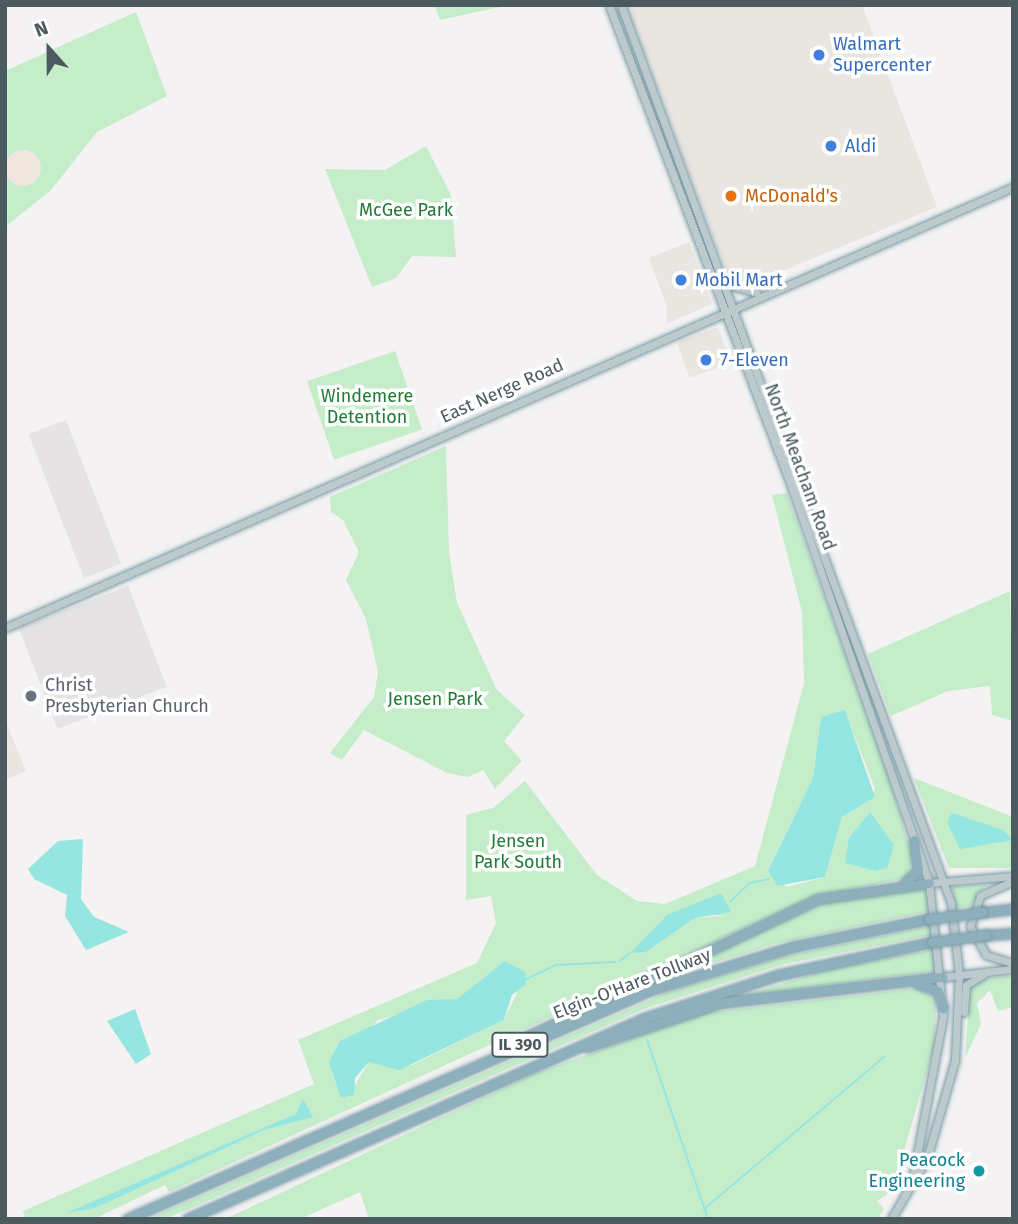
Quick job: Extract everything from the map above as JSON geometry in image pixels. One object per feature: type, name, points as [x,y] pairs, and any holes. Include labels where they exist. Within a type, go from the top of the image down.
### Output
[{"type":"highway","points":[[900,886],[918,870],[914,840]]},
{"type":"highway","points":[[491,1058],[515,1040],[818,899],[929,883]]},
{"type":"highway","name":"Elgin-O'Hare Tollway","points":[[127,1219],[491,1058],[707,971],[929,919],[1013,909]]},
{"type":"highway","name":"Elgin-O'Hare Tollway","points":[[187,1219],[568,1050],[733,988],[932,943],[1013,933]]},
{"type":"highway","points":[[568,1050],[720,1003],[943,977]]},
{"type":"highway","points":[[905,981],[932,986],[943,1008]]},
{"type":"main road","name":"North Meacham Road","points":[[610,5],[945,881],[951,903],[959,974],[955,1060]]},
{"type":"main road","name":"North Meacham Road","points":[[621,5],[723,283],[727,308],[929,883],[943,977],[943,1008],[913,1180]]},
{"type":"main road","name":"East Nerge Road","points":[[5,628],[727,308],[1013,187]]},
{"type":"main road","points":[[723,283],[762,294]]},
{"type":"main road","points":[[929,883],[1013,879]]},
{"type":"main road","points":[[1013,879],[980,896],[970,926],[986,956],[1013,963]]},
{"type":"main road","points":[[943,977],[1013,969]]},
{"type":"main road","points":[[891,1219],[913,1180],[943,1112],[955,1060],[966,985],[988,972]]},
{"type":"shaded area","points":[[626,5],[862,5],[937,207],[744,287],[730,282]]},
{"type":"shaded area","points":[[689,242],[712,304],[666,324],[667,307],[649,258]]},
{"type":"shaded area","points":[[718,327],[731,363],[690,378],[677,342]]},
{"type":"shaded area","points":[[66,420],[121,564],[84,578],[29,434]]},
{"type":"shaded area","points":[[128,586],[167,687],[57,729],[19,628]]},
{"type":"shaded area","points":[[5,720],[26,771],[5,780]]},
{"type":"green space","points":[[434,5],[509,5],[440,20]]},
{"type":"green space","points":[[136,12],[167,96],[97,132],[51,190],[5,227],[5,71]]},
{"type":"green space","name":"McGee Park","points":[[426,146],[451,195],[456,257],[412,256],[396,278],[372,287],[325,169],[385,170]]},
{"type":"green space","name":"Windemere Detention","points":[[395,351],[422,429],[334,460],[307,381]]},
{"type":"green space","name":"Jensen Park","points":[[446,446],[449,552],[457,603],[497,690],[525,715],[504,741],[522,761],[495,789],[483,770],[468,777],[447,773],[364,730],[342,760],[330,753],[374,697],[378,672],[366,619],[346,580],[359,552],[343,520],[331,512],[330,497]]},
{"type":"green space","name":"Jensen Park South","points":[[787,493],[892,787],[913,859],[907,878],[812,897],[169,1192],[165,1185],[94,1219],[25,1219],[23,1211],[314,1084],[298,1040],[477,963],[496,923],[491,896],[466,900],[466,815],[493,808],[525,781],[597,875],[637,901],[665,904],[755,866],[804,683],[802,612],[772,495]],"holes":[[[845,711],[875,789],[870,800],[842,817],[825,877],[787,887],[768,869],[813,778],[821,718]],[[667,915],[725,915],[695,918],[646,952],[635,950]],[[505,962],[517,993],[504,1020],[412,1065],[369,1062],[347,1098],[332,1073],[378,1020],[457,999]]]},
{"type":"green space","points":[[1010,591],[1013,721],[992,715],[990,686],[948,691],[891,716],[868,654]]},
{"type":"green space","points":[[914,778],[1013,817],[1013,868],[949,868]]},
{"type":"green space","points":[[987,884],[970,906],[955,908],[952,887]]},
{"type":"green space","points":[[925,889],[931,911],[774,944],[646,984],[831,900]]},
{"type":"green space","points":[[930,926],[931,935],[784,964],[646,1008],[166,1219],[148,1219],[668,992],[782,957]]},
{"type":"green space","points":[[936,949],[936,971],[740,996],[831,969]]},
{"type":"green space","points":[[1013,975],[1013,1007],[998,1011],[990,990],[977,1003],[981,1024],[965,1058],[970,988],[979,980]]},
{"type":"green space","points":[[918,988],[936,999],[935,1043],[893,1190],[877,1201],[884,1209],[878,1219],[369,1219],[360,1192],[300,1219],[225,1219],[536,1073],[703,1013]]},
{"type":"sand","points":[[23,150],[36,155],[41,168],[36,181],[23,186],[10,181],[5,168],[10,155]]},
{"type":"water","points":[[845,710],[875,797],[842,817],[825,877],[777,886],[768,870],[813,778],[821,717]]},
{"type":"water","points":[[870,812],[894,845],[887,868],[876,871],[845,863],[849,838]]},
{"type":"water","points":[[952,813],[1003,830],[1013,840],[960,849],[947,822]]},
{"type":"water","points":[[83,839],[81,899],[94,917],[129,932],[86,950],[65,916],[67,895],[34,879],[28,869],[58,841]]},
{"type":"water","points":[[721,893],[731,912],[695,918],[646,952],[630,953],[667,915]]},
{"type":"water","points":[[505,961],[525,972],[526,984],[512,995],[504,1020],[399,1070],[369,1062],[355,1078],[354,1095],[341,1098],[329,1062],[340,1041],[427,1000],[457,999]]},
{"type":"water","points":[[135,1009],[151,1054],[136,1064],[107,1021]]},
{"type":"water","points":[[303,1099],[313,1117],[264,1130],[95,1208],[66,1213],[296,1114]]},
{"type":"waterway","points":[[730,902],[750,883],[769,879]]},
{"type":"waterway","points":[[620,961],[630,953]]},
{"type":"waterway","points":[[524,980],[556,965],[616,962]]},
{"type":"waterway","points":[[647,1040],[708,1219]]},
{"type":"waterway","points":[[704,1209],[884,1057]]},
{"type":"place","name":"Walmart Supercenter","points":[[819,55]]},
{"type":"place","name":"Aldi","points":[[831,146]]},
{"type":"place","name":"McDonald's","points":[[731,196]]},
{"type":"place","name":"Mobil Mart","points":[[681,280]]},
{"type":"place","name":"7-Eleven","points":[[706,360]]},
{"type":"place","name":"Christ Presbyterian Church","points":[[31,696]]},
{"type":"place","name":"Peacock Engineering","points":[[979,1171]]}]
